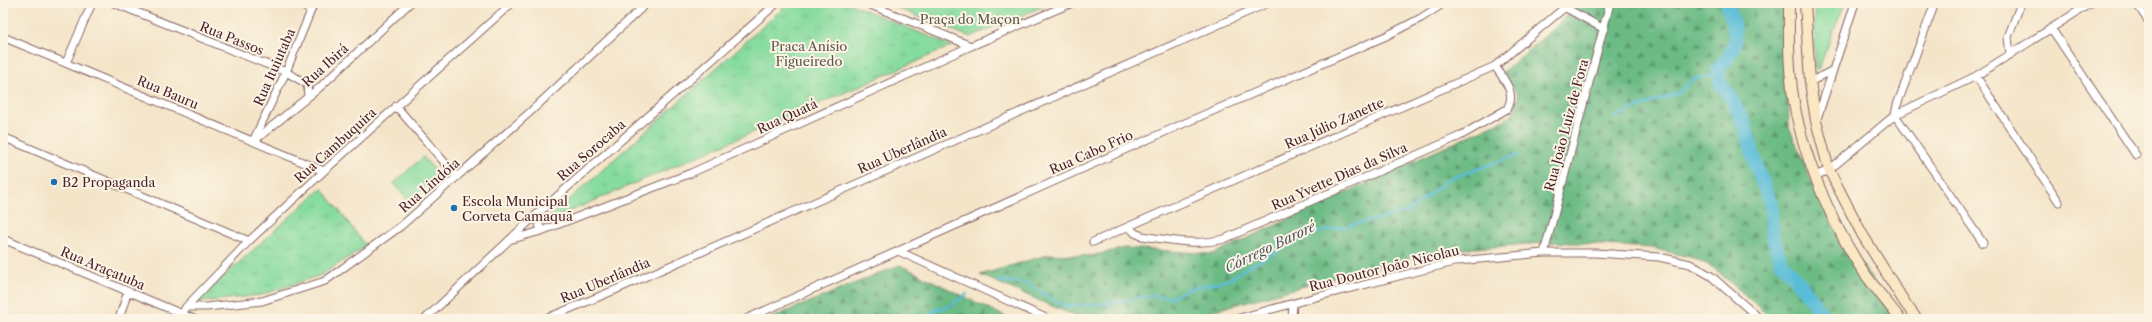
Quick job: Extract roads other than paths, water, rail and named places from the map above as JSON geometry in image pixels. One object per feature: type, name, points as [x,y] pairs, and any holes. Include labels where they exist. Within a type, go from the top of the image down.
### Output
[{"type":"main road","points":[[1789,3],[1791,80],[1803,140],[1815,176],[1849,248],[1862,270],[1900,319]]},
{"type":"main road","points":[[1805,3],[1810,82],[1816,120],[1829,170],[1862,234],[1905,303],[1917,319]]},
{"type":"street","points":[[66,63],[92,3]]},
{"type":"street","name":"Rua Passos","points":[[114,3],[286,72],[307,84],[308,96]]},
{"type":"street","points":[[295,3],[313,7]]},
{"type":"street","name":"Rua Ibirá","points":[[254,141],[308,96],[410,3]]},
{"type":"street","name":"Rua Cambuquira","points":[[184,311],[249,241],[324,171],[512,3]]},
{"type":"street","name":"Rua Lindóia","points":[[184,311],[262,301],[325,281],[401,226],[529,113],[647,3]]},
{"type":"street","name":"Rua Sorocaba","points":[[425,319],[536,215],[776,3]]},
{"type":"street","points":[[866,3],[971,46]]},
{"type":"street","name":"Rua Quatá","points":[[509,240],[541,231],[691,173],[971,46],[1072,3]]},
{"type":"street","name":"Rua Uberlândia","points":[[545,319],[615,290],[1268,3]]},
{"type":"street","name":"Rua Cabo Frio","points":[[746,319],[1178,126],[1386,36],[1421,18],[1444,3]]},
{"type":"street","name":"Rua João Luiz de Fora","points":[[1544,253],[1610,3]]},
{"type":"street","points":[[1816,120],[1855,3]]},
{"type":"street","points":[[1935,3],[1895,115],[1983,243]]},
{"type":"street","points":[[2010,55],[2008,37],[2021,3]]},
{"type":"street","points":[[1815,176],[1829,170],[1895,115],[1976,76],[2092,3]]},
{"type":"street","points":[[2136,3],[2149,22]]},
{"type":"street","points":[[1568,6],[1604,29]]},
{"type":"street","name":"Rua Júlio Zanette","points":[[1093,242],[1495,66],[1568,6]]},
{"type":"street","name":"Rua Ituiutaba","points":[[254,141],[286,72],[313,7]]},
{"type":"street","points":[[2051,28],[2136,155]]},
{"type":"street","name":"Rua Bauru","points":[[3,37],[324,171]]},
{"type":"street","name":"Rua Yvette Dias da Silva","points":[[1129,227],[1134,233],[1142,236],[1193,244],[1208,243],[1224,239],[1453,139],[1507,109],[1512,102],[1511,93],[1495,66]]},
{"type":"street","points":[[1810,82],[1833,70]]},
{"type":"street","points":[[1976,76],[2059,202]]},
{"type":"street","points":[[396,106],[457,177]]},
{"type":"street","points":[[3,137],[249,241]]},
{"type":"street","points":[[536,215],[541,231]]},
{"type":"street","name":"Rua Araçatuba","points":[[3,241],[128,291],[184,311],[194,319]]},
{"type":"street","points":[[898,251],[1048,319]]},
{"type":"street","name":"Rua Doutor João Nicolau","points":[[1236,319],[1458,262],[1544,253],[1625,254],[1659,257],[1690,264],[1711,276],[1760,319]]},
{"type":"street","points":[[119,319],[128,291]]},
{"type":"street","points":[[1292,319],[1293,304]]},
{"type":"water","points":[[1728,3],[1736,3],[1735,52]]},
{"type":"waterway","points":[[1727,3],[1735,31],[1735,38],[1731,52],[1718,69],[1720,83],[1730,96],[1745,126],[1757,168],[1771,204],[1772,234],[1781,262],[1800,284],[1825,319]]},
{"type":"waterway","name":"Córrego Baroré","points":[[1614,117],[1680,92],[1693,79],[1719,73]]},
{"type":"waterway","name":"Córrego Baroré","points":[[998,281],[1026,283],[1064,306],[1103,304],[1150,296],[1172,297],[1188,289],[1228,280],[1246,268],[1312,234],[1408,212],[1448,179],[1518,155]]},
{"type":"waterway","name":"Córrego Baroré","points":[[925,319],[935,310],[948,307],[967,294]]},
{"type":"place","name":"B2 Propaganda","points":[[54,182]]},
{"type":"place","name":"Escola Municipal Corveta Camaquã","points":[[454,208]]},
{"type":"park label","name":"Praça do Maçon","points":[[970,19]]},
{"type":"park label","name":"Praca Anísio Figueiredo","points":[[809,54]]}]
